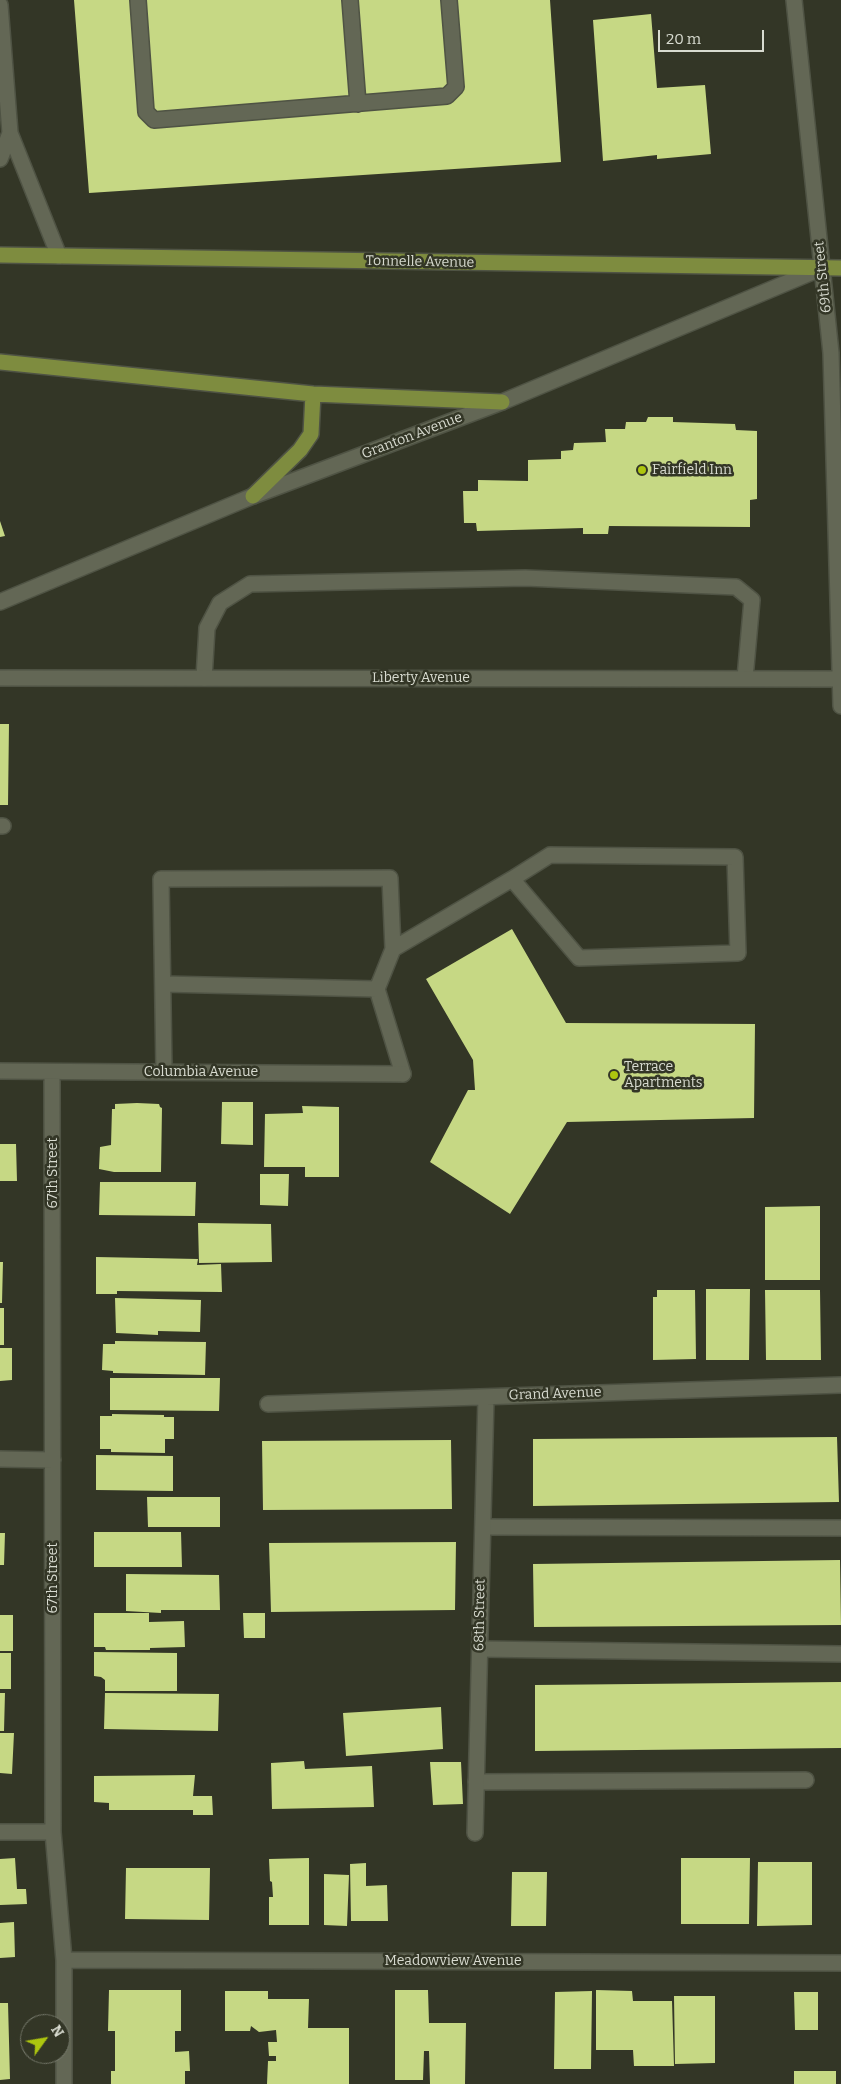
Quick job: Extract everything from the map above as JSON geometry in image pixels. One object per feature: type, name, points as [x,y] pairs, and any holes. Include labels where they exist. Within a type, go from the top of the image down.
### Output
[{"type":"main road","name":"Tonnelle Avenue","points":[[0,255],[841,268]]},
{"type":"main road","points":[[0,362],[313,394],[502,402]]},
{"type":"main road","points":[[253,496],[300,450],[311,434],[313,394]]},
{"type":"street","points":[[138,0],[146,112],[154,120],[447,96],[456,87],[449,0]]},
{"type":"street","points":[[350,0],[358,104]]},
{"type":"street","name":"69th Street","points":[[794,0],[832,353],[837,452],[841,706]]},
{"type":"street","points":[[0,5],[2,71],[10,133],[59,256]]},
{"type":"street","points":[[0,159],[10,133]]},
{"type":"street","name":"Granton Avenue","points":[[0,602],[253,496],[502,402],[822,268]]},
{"type":"street","points":[[204,678],[207,628],[220,602],[250,584],[526,578],[736,587],[752,600],[745,678]]},
{"type":"street","name":"Liberty Avenue","points":[[0,678],[840,679]]},
{"type":"street","points":[[393,949],[550,855],[735,857],[738,953],[579,958],[512,879]]},
{"type":"street","points":[[163,984],[377,988],[393,949],[390,878],[161,879],[164,1071]]},
{"type":"street","name":"Columbia Avenue","points":[[0,1071],[403,1074],[377,988]]},
{"type":"street","name":"67th Street","points":[[52,1072],[53,1832],[64,1960],[64,2084]]},
{"type":"street","name":"Grand Avenue","points":[[268,1404],[841,1385]]},
{"type":"street","name":"68th Street","points":[[475,1833],[486,1397]]},
{"type":"street","points":[[0,1459],[53,1460]]},
{"type":"street","points":[[483,1527],[841,1528]]},
{"type":"street","points":[[480,1650],[841,1654]]},
{"type":"street","points":[[476,1782],[806,1780]]},
{"type":"street","points":[[0,1832],[53,1832]]},
{"type":"street","name":"Meadowview Avenue","points":[[64,1960],[841,1963]]},
{"type":"building","points":[[74,0],[550,0],[561,162],[89,193]]},
{"type":"building","points":[[651,14],[657,88],[705,85],[711,154],[657,159],[657,155],[603,161],[593,20]]},
{"type":"building","name":"Fairfield Inn","points":[[648,417],[673,417],[673,422],[735,424],[736,430],[757,431],[757,499],[750,500],[750,527],[609,526],[608,534],[583,534],[583,528],[477,531],[476,523],[464,523],[463,491],[478,491],[478,480],[528,481],[528,460],[561,459],[561,451],[573,450],[574,443],[606,442],[605,429],[625,429],[626,422],[646,422]]},
{"type":"building","points":[[0,521],[5,536],[0,537]]},
{"type":"building","points":[[0,724],[9,724],[8,805],[0,805]]},
{"type":"building","name":"Terrace Apartments","points":[[512,929],[566,1023],[755,1024],[754,1118],[567,1122],[510,1214],[430,1162],[468,1090],[475,1090],[473,1060],[426,979]]},
{"type":"building","points":[[222,1102],[253,1102],[253,1145],[221,1144]]},
{"type":"building","points":[[115,1104],[159,1104],[162,1108],[161,1172],[114,1172],[99,1169],[100,1147],[111,1145],[112,1109],[115,1109]]},
{"type":"building","points":[[302,1106],[339,1107],[339,1177],[305,1177],[305,1167],[264,1167],[265,1114],[303,1113]]},
{"type":"building","points":[[0,1144],[16,1144],[17,1181],[0,1181]]},
{"type":"building","points":[[260,1174],[289,1174],[288,1206],[260,1205]]},
{"type":"building","points":[[100,1182],[196,1182],[195,1216],[99,1215]]},
{"type":"building","points":[[820,1206],[820,1280],[765,1280],[765,1207]]},
{"type":"building","points":[[198,1223],[271,1224],[272,1262],[199,1263]]},
{"type":"building","points":[[96,1257],[198,1259],[197,1265],[221,1264],[222,1292],[117,1291],[117,1294],[96,1294]]},
{"type":"building","points":[[0,1262],[3,1262],[2,1303],[0,1303]]},
{"type":"building","points":[[706,1289],[750,1289],[749,1360],[706,1360]]},
{"type":"building","points":[[657,1290],[695,1290],[696,1359],[653,1360],[653,1297],[657,1297]]},
{"type":"building","points":[[765,1290],[820,1290],[821,1360],[766,1360]]},
{"type":"building","points":[[115,1298],[201,1300],[200,1332],[158,1331],[158,1335],[116,1333]]},
{"type":"building","points":[[0,1308],[4,1308],[4,1345],[0,1345]]},
{"type":"building","points":[[115,1341],[206,1342],[205,1375],[113,1373],[113,1371],[102,1370],[103,1344],[115,1344]]},
{"type":"building","points":[[0,1348],[12,1348],[12,1380],[0,1381]]},
{"type":"building","points":[[110,1378],[220,1378],[219,1411],[110,1410]]},
{"type":"building","points":[[112,1414],[164,1415],[164,1417],[174,1417],[174,1439],[165,1439],[165,1453],[111,1452],[111,1449],[100,1449],[100,1416],[112,1416]]},
{"type":"building","points":[[837,1437],[839,1502],[533,1506],[533,1439]]},
{"type":"building","points":[[451,1440],[452,1509],[263,1510],[262,1441]]},
{"type":"building","points":[[96,1455],[173,1456],[173,1491],[96,1490]]},
{"type":"building","points":[[147,1497],[220,1497],[220,1527],[148,1527]]},
{"type":"building","points":[[94,1532],[181,1532],[182,1567],[94,1567]]},
{"type":"building","points":[[0,1533],[5,1533],[4,1565],[0,1565]]},
{"type":"building","points":[[456,1542],[455,1610],[271,1612],[269,1543]]},
{"type":"building","points":[[840,1560],[841,1625],[534,1627],[533,1564]]},
{"type":"building","points":[[126,1574],[219,1575],[220,1610],[161,1610],[161,1613],[126,1611]]},
{"type":"building","points":[[94,1613],[149,1613],[149,1622],[184,1621],[185,1647],[150,1648],[150,1650],[106,1650],[105,1647],[94,1647]]},
{"type":"building","points":[[243,1613],[265,1613],[265,1638],[244,1638]]},
{"type":"building","points":[[0,1615],[13,1615],[13,1651],[0,1651]]},
{"type":"building","points":[[94,1652],[177,1653],[177,1691],[105,1691],[105,1680],[94,1676]]},
{"type":"building","points":[[0,1653],[11,1653],[11,1689],[0,1689]]},
{"type":"building","points":[[841,1682],[841,1748],[535,1751],[535,1685]]},
{"type":"building","points":[[0,1693],[5,1693],[4,1731],[0,1731]]},
{"type":"building","points":[[105,1693],[219,1694],[218,1731],[104,1729]]},
{"type":"building","points":[[441,1707],[443,1749],[346,1756],[343,1713]]},
{"type":"building","points":[[0,1733],[14,1733],[12,1774],[0,1773]]},
{"type":"building","points":[[304,1761],[305,1769],[372,1766],[374,1807],[272,1809],[271,1763]]},
{"type":"building","points":[[430,1762],[461,1762],[463,1804],[433,1805]]},
{"type":"building","points":[[195,1775],[193,1796],[212,1796],[213,1815],[193,1815],[193,1810],[109,1810],[109,1803],[94,1802],[94,1776]]},
{"type":"building","points":[[15,1858],[17,1889],[26,1889],[27,1904],[0,1905],[0,1859]]},
{"type":"building","points":[[309,1858],[309,1925],[269,1925],[269,1897],[273,1897],[269,1859]]},
{"type":"building","points":[[681,1858],[750,1858],[749,1924],[681,1924]]},
{"type":"building","points":[[758,1862],[812,1862],[812,1925],[757,1926]]},
{"type":"building","points":[[366,1863],[366,1886],[387,1885],[388,1921],[351,1921],[350,1864]]},
{"type":"building","points":[[126,1868],[210,1868],[209,1920],[125,1919]]},
{"type":"building","points":[[512,1872],[547,1872],[546,1926],[511,1926]]},
{"type":"building","points":[[324,1874],[349,1875],[347,1926],[324,1925]]},
{"type":"building","points":[[14,1922],[15,1957],[0,1958],[0,1923]]},
{"type":"building","points":[[109,1990],[181,1990],[181,2031],[175,2031],[175,2052],[189,2051],[190,2071],[185,2071],[185,2084],[111,2084],[111,2071],[115,2071],[115,2031],[108,2031]]},
{"type":"building","points":[[395,1990],[428,1990],[429,2023],[466,2023],[465,2084],[430,2084],[429,2051],[424,2051],[423,2080],[395,2080]]},
{"type":"building","points":[[596,1990],[632,1991],[633,2001],[672,2001],[674,2066],[634,2066],[633,2050],[596,2050]]},
{"type":"building","points":[[225,1991],[268,1991],[268,1999],[309,1999],[308,2028],[349,2028],[349,2084],[267,2084],[268,2061],[276,2061],[276,2056],[269,2056],[268,2042],[277,2042],[276,2030],[259,2032],[251,2026],[250,2031],[225,2031]]},
{"type":"building","points":[[592,1991],[591,2069],[554,2069],[555,1992]]},
{"type":"building","points":[[794,1992],[818,1992],[818,2030],[795,2030]]},
{"type":"building","points":[[674,1996],[715,1996],[715,2063],[675,2064]]},
{"type":"building","points":[[0,2003],[8,2003],[10,2079],[0,2080]]},
{"type":"building","points":[[794,2071],[836,2071],[836,2084],[794,2084]]},
{"type":"place","name":"Fairfield Inn","points":[[642,470]]},
{"type":"place","name":"Terrace Apartments","points":[[614,1075]]}]
